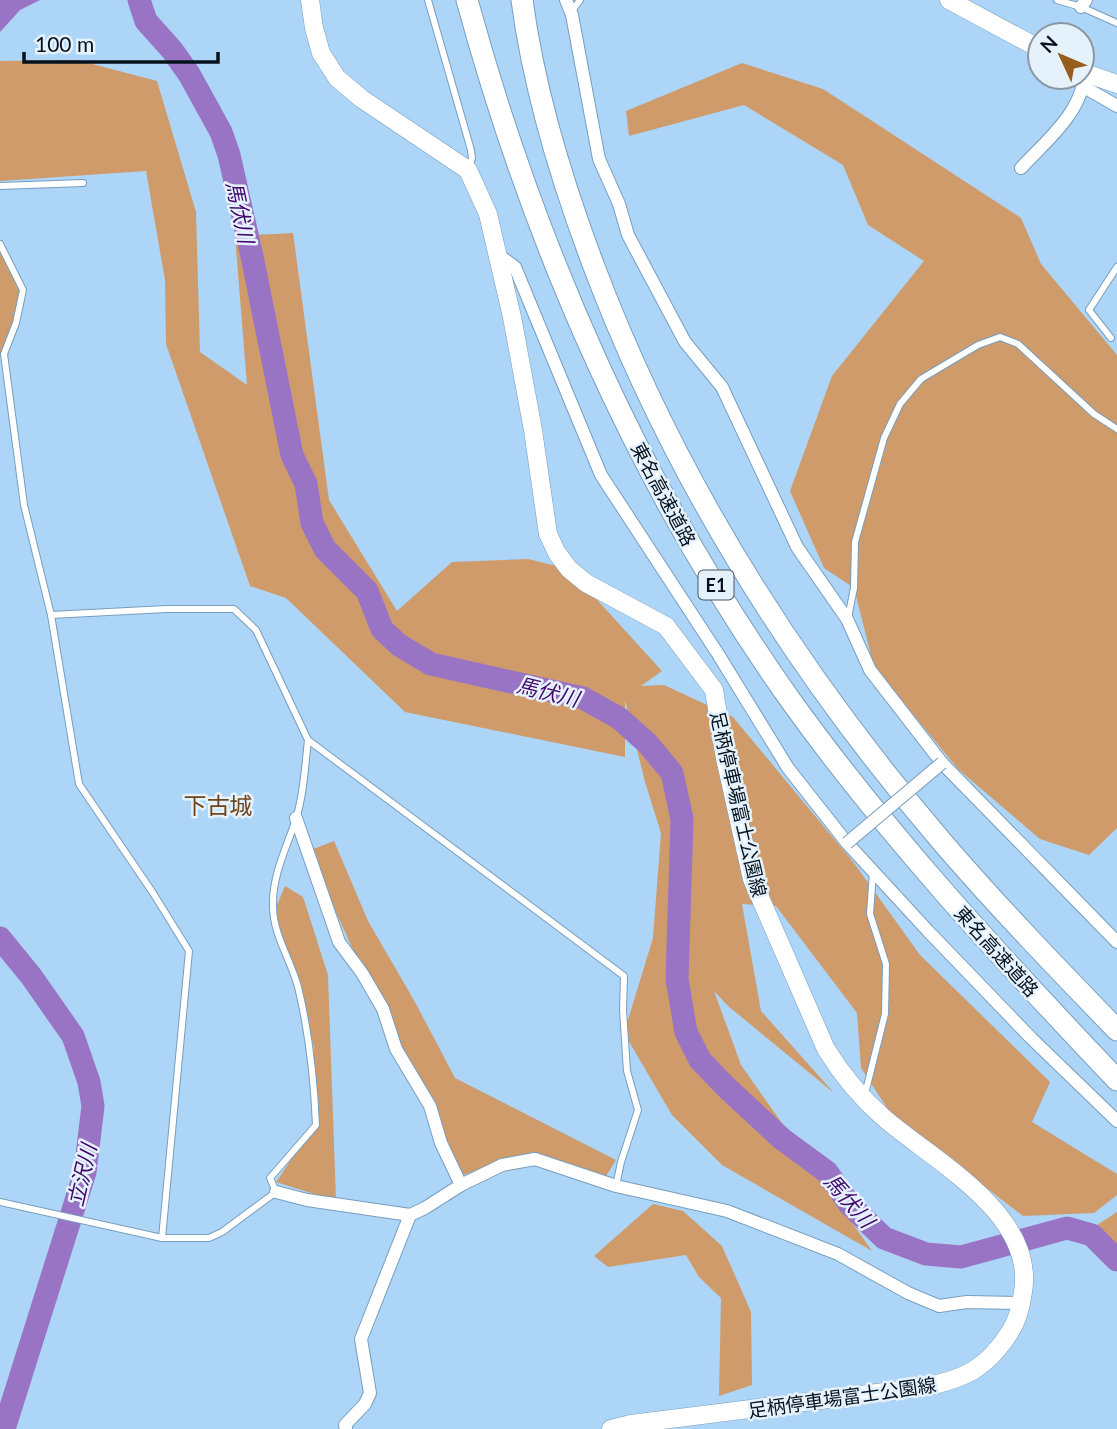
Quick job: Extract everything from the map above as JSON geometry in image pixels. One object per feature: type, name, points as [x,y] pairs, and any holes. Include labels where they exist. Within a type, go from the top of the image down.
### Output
[{"type":"highway","name":"東名高速道路","points":[[467,0],[484,62],[526,186],[571,303],[645,461],[692,545],[743,629],[851,779],[940,887],[1025,983],[1117,1080]]},
{"type":"highway","name":"東名高速道路","points":[[522,0],[542,103],[583,238],[636,368],[722,536],[815,680],[886,773],[1023,933],[1117,1030]]},
{"type":"main road","points":[[310,0],[321,53],[337,79],[362,99],[468,170]]},
{"type":"main road","points":[[949,0],[1026,41]]},
{"type":"main road","points":[[1096,80],[1117,84]]},
{"type":"main road","name":"足柄停車場富士公園線","points":[[468,170],[488,214],[498,254],[522,368],[548,534],[557,554],[569,569],[586,583],[666,626],[714,690],[725,758],[752,879],[826,1049],[864,1099],[983,1198],[1007,1222],[1018,1244],[1026,1275],[1022,1303],[1015,1325],[988,1362],[952,1382],[631,1424],[611,1429]]},
{"type":"street","points":[[568,6],[593,114],[599,159],[619,204],[628,235],[685,342],[722,387],[797,547],[847,620],[870,670],[942,763],[1117,942]]},
{"type":"street","points":[[1096,88],[1117,106]]},
{"type":"street","points":[[1021,168],[1062,124],[1077,91]]},
{"type":"street","points":[[498,254],[515,267],[601,475],[718,654],[788,768],[847,843],[928,931],[1031,1038],[1117,1121]]},
{"type":"street","points":[[847,843],[942,763]]},
{"type":"street","points":[[296,818],[339,942],[362,973],[383,1009],[396,1049],[430,1106],[441,1143],[461,1185]]},
{"type":"street","points":[[276,1192],[307,1200],[410,1214],[502,1165],[535,1159],[616,1186],[727,1211],[838,1254],[908,1293],[939,1306],[967,1302],[1022,1303]]},
{"type":"street","points":[[346,1429],[345,1425],[365,1404],[370,1393],[360,1339],[410,1214]]},
{"type":"lane","points":[[428,0],[472,158],[468,170]]},
{"type":"lane","points":[[568,6],[580,0]]},
{"type":"lane","points":[[1057,0],[1084,4],[1117,23]]},
{"type":"lane","points":[[0,186],[83,183]]},
{"type":"lane","points":[[0,244],[23,290],[16,323],[4,354],[24,505],[51,615],[79,784],[153,892],[189,951],[162,1238]]},
{"type":"lane","points":[[1111,338],[1088,310],[1117,267]]},
{"type":"lane","points":[[847,620],[854,588],[855,542],[884,438],[900,404],[921,380],[978,345],[1000,337],[1018,344],[1094,414],[1117,429]]},
{"type":"lane","points":[[51,615],[166,609],[234,609],[256,630],[308,740],[624,976],[627,1071],[638,1110],[616,1186]]},
{"type":"lane","points":[[0,1202],[162,1238],[209,1238],[222,1232],[276,1192],[270,1178],[316,1125],[314,1077],[298,986],[282,945],[273,906],[280,860],[302,794],[308,740]]},
{"type":"lane","points":[[864,1099],[872,1076],[885,1014],[886,964],[870,914],[873,870]]},
{"type":"shaded area","points":[[0,0],[40,0],[20,10],[0,32]]},
{"type":"shaded area","points":[[77,60],[157,81],[196,212],[200,352],[247,385],[235,236],[293,233],[329,500],[397,611],[452,562],[528,559],[569,569],[662,671],[641,686],[664,685],[733,717],[854,863],[920,955],[1050,1082],[1032,1122],[1117,1174],[1117,1195],[1094,1213],[1023,1216],[891,1114],[861,1068],[857,1013],[776,906],[742,904],[761,1011],[834,1093],[728,1006],[714,991],[741,1065],[872,1251],[722,1165],[672,1115],[624,1033],[653,938],[661,833],[645,782],[625,700],[625,757],[405,712],[286,598],[250,586],[166,344],[165,280],[146,171],[0,181],[0,61]]},
{"type":"shaded area","points":[[742,63],[823,89],[1021,218],[1041,264],[1117,355],[1117,828],[1089,855],[1040,839],[958,769],[874,667],[854,588],[824,568],[790,491],[832,376],[924,261],[868,225],[843,165],[744,105],[629,136],[626,111]]},
{"type":"shaded area","points":[[0,248],[23,290],[4,354],[0,357]]},
{"type":"shaded area","points":[[334,841],[368,921],[455,1078],[616,1160],[603,1181],[518,1157],[457,1177],[308,851]]},
{"type":"shaded area","points":[[285,886],[303,897],[328,975],[336,1201],[276,1182],[312,1129],[314,1047],[274,912]]},
{"type":"shaded area","points":[[653,1204],[683,1211],[722,1246],[751,1312],[752,1385],[719,1396],[721,1298],[699,1277],[686,1255],[608,1267],[594,1256]]},
{"type":"shaded area","points":[[1117,1212],[1117,1254],[1094,1227]]},
{"type":"waterway","name":"馬伏川","points":[[139,0],[146,21],[189,74],[221,132],[229,155],[292,455],[306,484],[312,523],[325,549],[367,591],[382,629],[399,645],[431,664],[583,698],[619,718],[648,744],[672,773],[682,819],[677,979],[686,1032],[700,1060],[782,1139],[827,1172],[850,1205],[884,1238],[926,1254],[961,1257],[1067,1228],[1092,1235],[1117,1260]]},
{"type":"waterway","name":"立沢川","points":[[0,938],[31,976],[73,1036],[89,1082],[93,1106],[85,1172],[4,1429]]},
{"type":"district","name":"下古城","points":[[218,805]]}]
